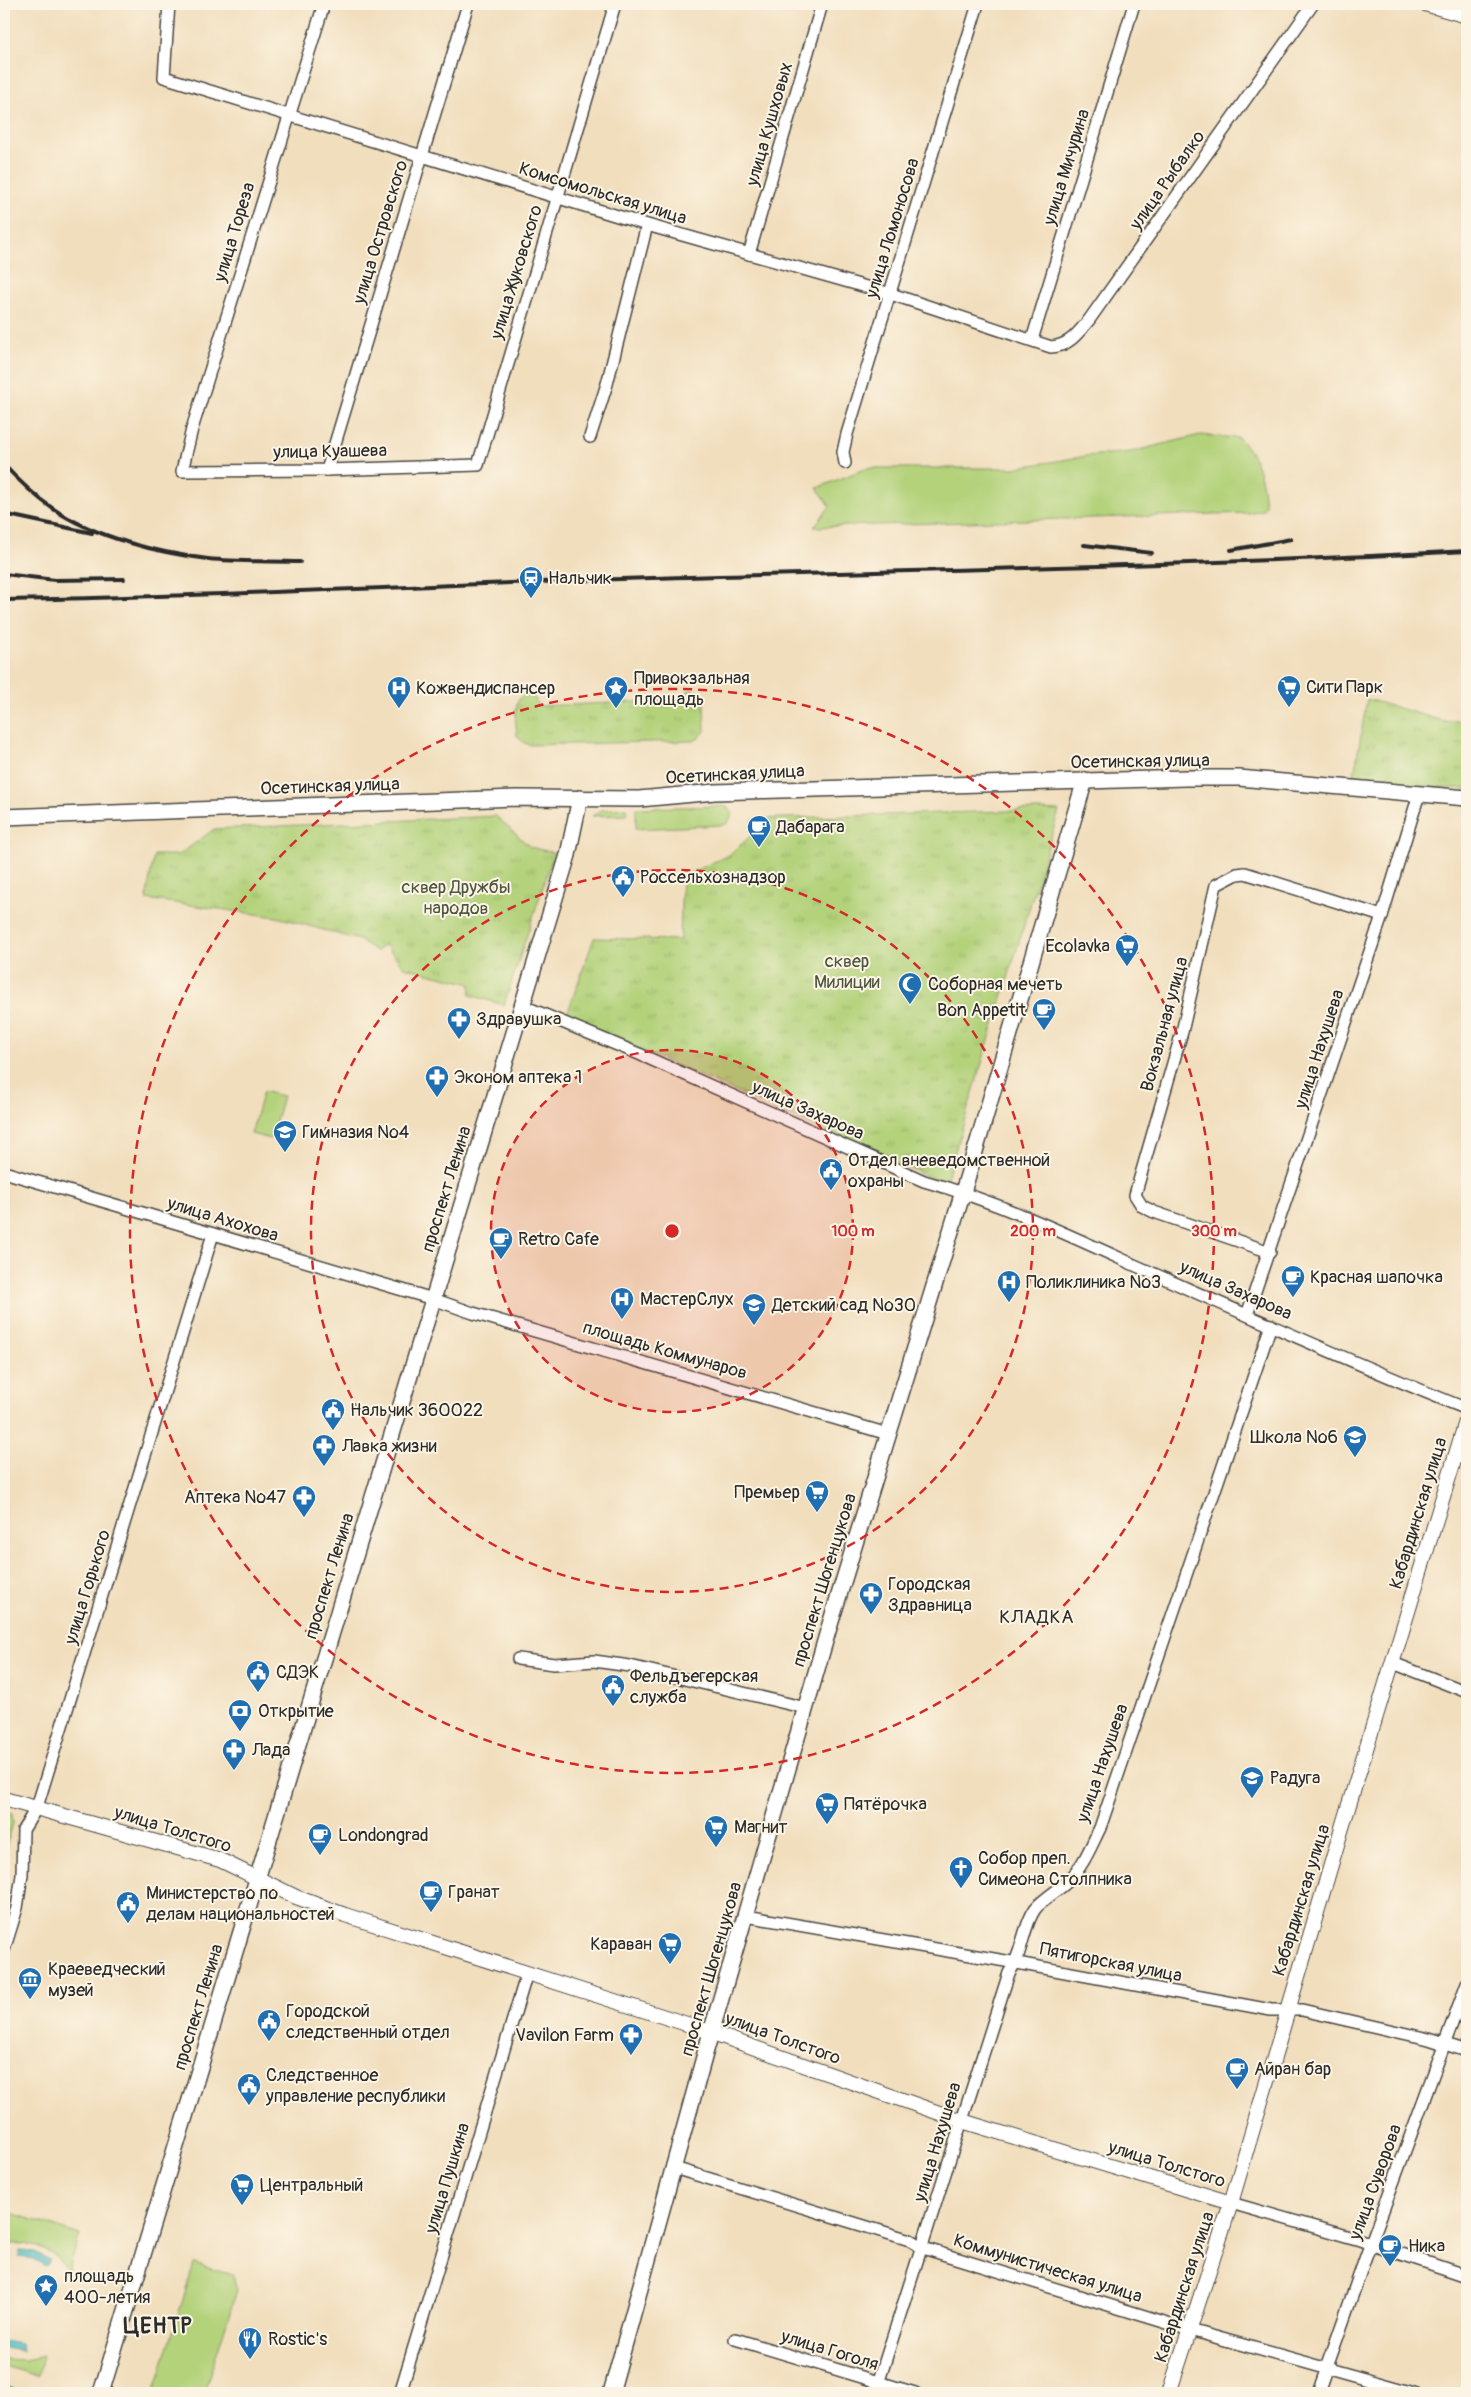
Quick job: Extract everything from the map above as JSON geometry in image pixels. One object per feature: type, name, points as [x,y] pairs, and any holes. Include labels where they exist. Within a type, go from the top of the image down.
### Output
[{"type":"main road","name":"Осетинская улица","points":[[4,816],[510,798],[639,798],[715,792],[1085,780],[1239,778],[1467,798]]},
{"type":"main road","name":"проспект Шогенцукова","points":[[611,2393],[712,2032],[806,1708],[963,1192],[1085,780]]},
{"type":"main road","name":"проспект Ленина","points":[[101,2393],[568,855],[580,798]]},
{"type":"street","name":"Комсомольская улица","points":[[169,4],[164,77],[647,225],[891,294],[1032,340]]},
{"type":"street","name":"улица Тореза","points":[[182,471],[192,429],[291,116],[324,4]]},
{"type":"street","name":"улица Островского","points":[[327,470],[468,4]]},
{"type":"street","name":"улица Жуковского","points":[[478,465],[615,4]]},
{"type":"street","name":"улица Кушховых","points":[[749,254],[822,4]]},
{"type":"street","name":"улица Ломоносова","points":[[845,463],[843,452],[847,434],[978,4]]},
{"type":"street","name":"улица Мичурина","points":[[1032,340],[1134,4]]},
{"type":"street","name":"улица Рыбалко","points":[[1032,340],[1051,347],[1062,345],[1071,340],[1089,320],[1313,4]]},
{"type":"street","points":[[1425,4],[1467,16]]},
{"type":"street","points":[[590,437],[607,384],[647,225]]},
{"type":"street","name":"улица Куашева","points":[[182,471],[327,470],[478,465]]},
{"type":"street","name":"улица Нахушева","points":[[1247,1315],[1270,1252],[1382,916],[1419,794]]},
{"type":"street","name":"Вокзальная улица","points":[[1270,1252],[1154,1212],[1142,1206],[1135,1195],[1182,1032],[1216,885],[1237,874],[1245,873],[1382,916]]},
{"type":"street","name":"улица Захарова","points":[[521,1005],[639,1054],[924,1180],[963,1192],[1090,1244],[1247,1315],[1467,1409]]},
{"type":"street","name":"улица Ахохова","points":[[4,1172],[432,1299]]},
{"type":"street","name":"улица Горького","points":[[4,1950],[17,1908],[22,1875],[24,1830],[38,1807],[213,1234]]},
{"type":"street","name":"площадь Коммунаров","points":[[432,1299],[473,1313],[888,1434]]},
{"type":"street","name":"улица Нахушева","points":[[877,2388],[1010,1973],[1017,1962],[1035,1909],[1070,1880],[1086,1858],[1100,1828],[1271,1325]]},
{"type":"street","name":"Кабардинская улица","points":[[1168,2393],[1231,2203],[1287,2009],[1467,1418]]},
{"type":"street","points":[[518,1659],[554,1664],[594,1662],[630,1666],[806,1708]]},
{"type":"street","points":[[1393,1663],[1467,1692]]},
{"type":"street","name":"улица Толстого","points":[[4,1799],[38,1807],[220,1860],[296,1897],[345,1915],[712,2032],[962,2121],[1371,2244],[1467,2276]]},
{"type":"street","name":"Пятигорская улица","points":[[746,1916],[1017,1962],[1258,2008],[1302,2010],[1445,2043],[1467,2051]]},
{"type":"street","name":"улица Пушкина","points":[[400,2393],[527,1973]]},
{"type":"street","name":"улица Суворова","points":[[1318,2393],[1467,1983]]},
{"type":"street","name":"Коммунистическая улица","points":[[674,2168],[910,2240],[923,2248],[1190,2330],[1414,2393]]},
{"type":"street","name":"улица Гоголя","points":[[735,2339],[877,2388],[915,2393]]},
{"type":"street","points":[[4,2391],[10,2393]]},
{"type":"green space","points":[[1200,435],[1239,438],[1245,445],[1255,461],[1261,478],[1265,506],[1262,510],[1248,513],[814,527],[830,506],[817,488],[867,468],[1013,468],[1087,456],[1131,452]]},
{"type":"green space","points":[[691,690],[701,693],[704,704],[705,731],[698,739],[692,741],[530,745],[524,743],[517,736],[516,709],[521,697],[526,695],[533,696],[539,706],[681,700]]},
{"type":"green space","points":[[1367,699],[1444,721],[1467,721],[1467,789],[1353,781]]},
{"type":"green space","points":[[724,806],[729,808],[732,815],[728,823],[723,825],[636,829],[636,808]]},
{"type":"green space","points":[[626,808],[627,815],[592,816],[602,810]]},
{"type":"green space","name":"сквер Милиции","points":[[1038,810],[1059,811],[945,1184],[566,1017],[594,938],[680,940],[682,877],[729,855],[753,834],[753,819]]},
{"type":"green space","name":"сквер Дружбы народов","points":[[496,816],[530,847],[554,853],[504,1005],[470,995],[471,984],[404,967],[385,945],[376,951],[359,940],[277,917],[146,899],[154,855],[179,855],[214,829]]},
{"type":"green space","points":[[263,1091],[283,1096],[271,1139],[251,1134]]},
{"type":"green space","points":[[4,1811],[12,1814],[13,1823],[4,1854]]},
{"type":"green space","points":[[5,2211],[80,2235],[68,2271],[56,2257],[40,2248],[22,2244],[4,2245]]},
{"type":"green space","points":[[194,2264],[233,2275],[237,2290],[204,2393],[154,2393]]},
{"type":"green space","points":[[43,2356],[38,2376],[4,2366],[4,2359],[25,2360]]},
{"type":"water","points":[[20,2251],[35,2252],[49,2260],[46,2266],[33,2259],[19,2257]]},
{"type":"water","points":[[4,2341],[21,2344],[22,2351],[4,2348]]},
{"type":"railway","points":[[4,465],[27,488],[52,508],[87,527],[127,542],[168,553],[208,559],[300,562]]},
{"type":"railway","points":[[4,514],[92,533]]},
{"type":"railway","points":[[1231,550],[1291,539]]},
{"type":"railway","points":[[1084,545],[1152,553]]},
{"type":"railway","points":[[4,600],[651,578],[1161,564],[1467,551]]},
{"type":"railway","points":[[4,574],[55,580],[124,579]]},
{"type":"place","name":"Нальчик","points":[[531,599]]},
{"type":"place","name":"Сити Парк","points":[[1289,708]]},
{"type":"place","name":"Кожвендиспансер","points":[[399,709]]},
{"type":"place","name":"Привокзальная площадь","points":[[616,709]]},
{"type":"place","name":"Дабарага","points":[[759,848]]},
{"type":"place","name":"Россельхознадзор","points":[[623,898]]},
{"type":"place","name":"Ecolavka","points":[[1127,967]]},
{"type":"place","name":"Соборная мечеть","points":[[910,1005]]},
{"type":"place","name":"Bon Appetit","points":[[1044,1031]]},
{"type":"place","name":"Здравушка","points":[[459,1040]]},
{"type":"place","name":"Эконом аптека 1","points":[[437,1098]]},
{"type":"place","name":"Гимназия №4","points":[[285,1153]]},
{"type":"place","name":"Отдел вневедомственной охраны","points":[[831,1191]]},
{"type":"place","name":"Retro Cafe","points":[[501,1260]]},
{"type":"place","name":"Красная шапочка","points":[[1293,1298]]},
{"type":"place","name":"Поликлиника №3","points":[[1009,1303]]},
{"type":"place","name":"МастерСлух","points":[[622,1320]]},
{"type":"place","name":"Детский сад №30","points":[[754,1326]]},
{"type":"place","name":"Нальчик 360022","points":[[333,1431]]},
{"type":"place","name":"Школа №6","points":[[1355,1458]]},
{"type":"place","name":"Лавка жизни","points":[[324,1467]]},
{"type":"place","name":"Премьер","points":[[817,1513]]},
{"type":"place","name":"Аптека №47","points":[[304,1518]]},
{"type":"place","name":"Городская Здравница","points":[[871,1615]]},
{"type":"place","name":"СДЭК","points":[[258,1693]]},
{"type":"place","name":"Фельдъегерская служба","points":[[613,1707]]},
{"type":"place","name":"Открытие","points":[[240,1732]]},
{"type":"place","name":"Лада","points":[[234,1771]]},
{"type":"place","name":"Радуга","points":[[1252,1799]]},
{"type":"place","name":"Пятёрочка","points":[[827,1825]]},
{"type":"place","name":"Магнит","points":[[716,1848]]},
{"type":"place","name":"Londongrad","points":[[320,1856]]},
{"type":"place","name":"Собор преп. Симеона Столпника","points":[[961,1889]]},
{"type":"place","name":"Гранат","points":[[431,1913]]},
{"type":"place","name":"Министерство по делам национальностей","points":[[128,1924]]},
{"type":"place","name":"Караван","points":[[670,1965]]},
{"type":"place","name":"Краеведческий музей","points":[[30,2000]]},
{"type":"place","name":"Городской следственный отдел","points":[[269,2042]]},
{"type":"place","name":"Vavilon Farm","points":[[631,2056]]},
{"type":"place","name":"Айран бар","points":[[1237,2090]]},
{"type":"place","name":"Следственное управление республики","points":[[249,2106]]},
{"type":"place","name":"Центральный","points":[[242,2206]]},
{"type":"place","name":"Ника","points":[[1390,2267]]},
{"type":"place","name":"площадь 400-летия","points":[[46,2307]]},
{"type":"place","name":"Rostic's","points":[[250,2360]]},
{"type":"district","name":"КЛАДКА","points":[[1037,1616]]},
{"type":"district","name":"ЦЕНТР","points":[[158,2325]]}]
